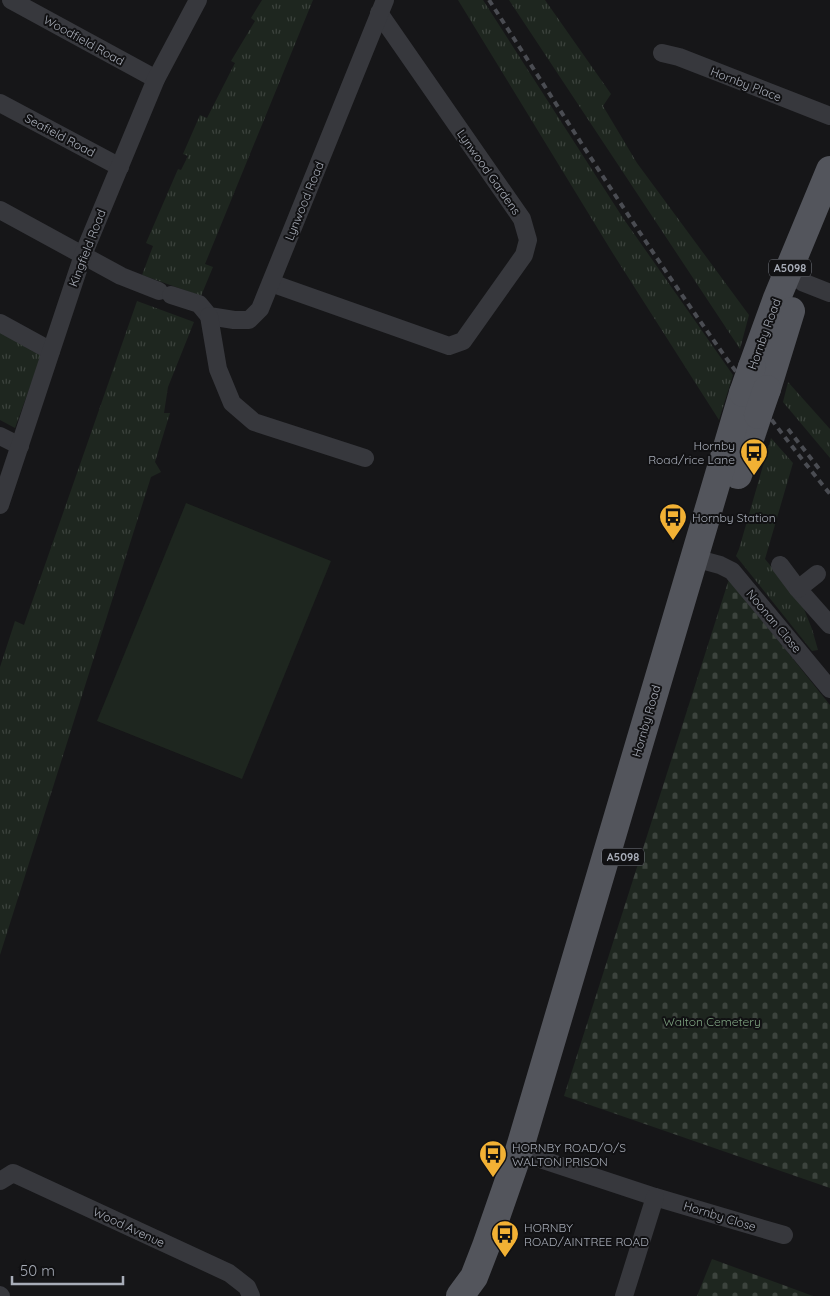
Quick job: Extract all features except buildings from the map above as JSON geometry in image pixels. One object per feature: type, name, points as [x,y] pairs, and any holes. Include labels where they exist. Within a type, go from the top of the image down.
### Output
[{"type":"main road","name":"Hornby Road","points":[[702,560],[758,415],[752,367],[777,298],[830,170]]},
{"type":"main road","name":"Hornby Road","points":[[472,1290],[526,1156],[702,560],[755,391],[785,327],[830,215]]},
{"type":"street","name":"Woodfield Road","points":[[11,0],[156,79]]},
{"type":"street","name":"Kingfield Road","points":[[0,506],[83,254],[156,79],[198,0]]},
{"type":"street","name":"Lynwood Gardens","points":[[271,283],[449,346],[463,341],[524,255],[528,240],[522,219],[382,6]]},
{"type":"street","name":"Lynwood Road","points":[[0,210],[136,283],[234,320],[249,320],[260,309],[382,6]]},
{"type":"street","name":"Hornby Place","points":[[662,54],[679,58],[830,116]]},
{"type":"street","name":"Seafield Road","points":[[0,103],[120,167]]},
{"type":"street","points":[[802,282],[830,293]]},
{"type":"street","points":[[204,310],[218,369],[232,403],[254,422],[365,458]]},
{"type":"street","points":[[0,323],[51,351]]},
{"type":"street","points":[[0,436],[20,446]]},
{"type":"street","name":"Noonan Close","points":[[702,560],[727,568],[737,577],[830,689]]},
{"type":"street","points":[[780,565],[798,589],[830,625]]},
{"type":"street","points":[[798,589],[817,574]]},
{"type":"street","name":"Hornby Close","points":[[526,1156],[784,1236]]},
{"type":"street","name":"Wood Avenue","points":[[0,1181],[13,1173],[229,1273],[247,1287],[251,1296]]},
{"type":"street","points":[[624,1296],[655,1197]]},
{"type":"green space","points":[[262,0],[313,0],[205,264],[213,267],[201,296],[142,275],[153,246],[146,243],[178,169],[181,170],[188,156],[183,154],[200,115],[207,118],[235,63],[231,61],[255,21],[251,18]]},
{"type":"green space","points":[[458,0],[483,0],[623,218],[733,375],[719,420],[612,252]]},
{"type":"green space","points":[[509,0],[545,0],[611,94],[603,106],[637,163],[749,315],[740,349]]},
{"type":"green space","points":[[137,301],[194,322],[168,387],[164,413],[170,413],[155,462],[161,472],[151,477],[0,955],[0,667],[15,621],[24,625]]},
{"type":"green space","points":[[0,331],[42,354],[15,428],[0,420]]},
{"type":"green space","points":[[788,382],[830,429],[830,458],[783,402]]},
{"type":"green space","points":[[771,438],[793,463],[765,559],[802,604],[818,650],[812,651],[736,556]]},
{"type":"green space","points":[[186,503],[331,561],[242,779],[97,721]]},
{"type":"green space","name":"Walton Cemetery","points":[[729,579],[830,705],[830,1188],[564,1096]]},
{"type":"green space","points":[[712,1259],[813,1296],[697,1296]]},
{"type":"railway","points":[[489,0],[611,189],[695,314],[738,375],[830,494]]},
{"type":"railway","points":[[788,429],[820,470]]},
{"type":"place","name":"Hornby Road/rice Lane","points":[[754,476]]},
{"type":"place","name":"Hornby Station","points":[[673,541]]},
{"type":"place","name":"HORNBY ROAD/O/S WALTON PRISON","points":[[493,1178]]},
{"type":"place","name":"HORNBY ROAD/AINTREE ROAD","points":[[505,1258]]}]
